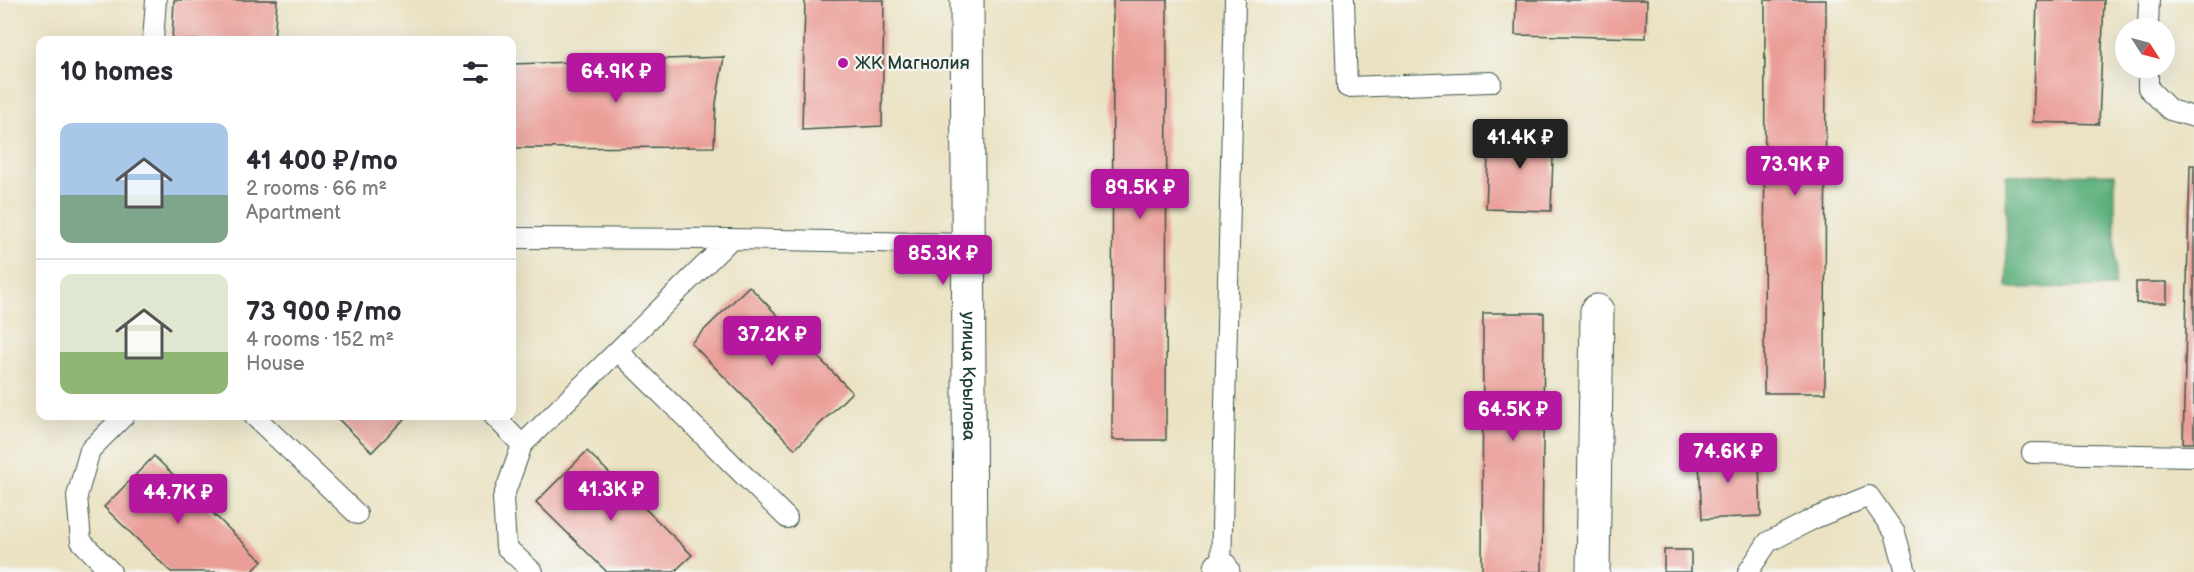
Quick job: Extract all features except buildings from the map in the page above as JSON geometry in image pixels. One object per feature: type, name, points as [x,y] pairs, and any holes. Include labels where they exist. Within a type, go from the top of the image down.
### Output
[{"type":"street","name":"улица Крылова","points":[[967,0],[970,572]]},
{"type":"street","points":[[1593,572],[1597,311]]},
{"type":"lane","points":[[153,36],[156,0]]},
{"type":"lane","points":[[1220,571],[1235,0]]},
{"type":"lane","points":[[1344,0],[1347,87],[1491,82]]},
{"type":"lane","points":[[2148,18],[2149,0]]},
{"type":"lane","points":[[2148,78],[2148,88],[2170,110],[2194,117]]},
{"type":"lane","points":[[516,238],[731,239],[968,244]]},
{"type":"lane","points":[[533,572],[507,547],[504,520],[504,498],[522,445],[731,239]]},
{"type":"lane","points":[[618,351],[787,518]]},
{"type":"lane","points":[[111,572],[81,541],[76,496],[90,450],[120,420]]},
{"type":"lane","points":[[258,420],[357,514]]},
{"type":"lane","points":[[498,420],[522,445]]},
{"type":"lane","points":[[2032,453],[2194,456]]},
{"type":"lane","points":[[1748,572],[1768,542],[1815,518],[1869,496],[1895,533],[1906,572]]},
{"type":"green space","points":[[2115,174],[2115,287],[2007,288],[2006,175]]},
{"type":"place","name":"ЖК Магнолия","points":[[843,63]]}]
